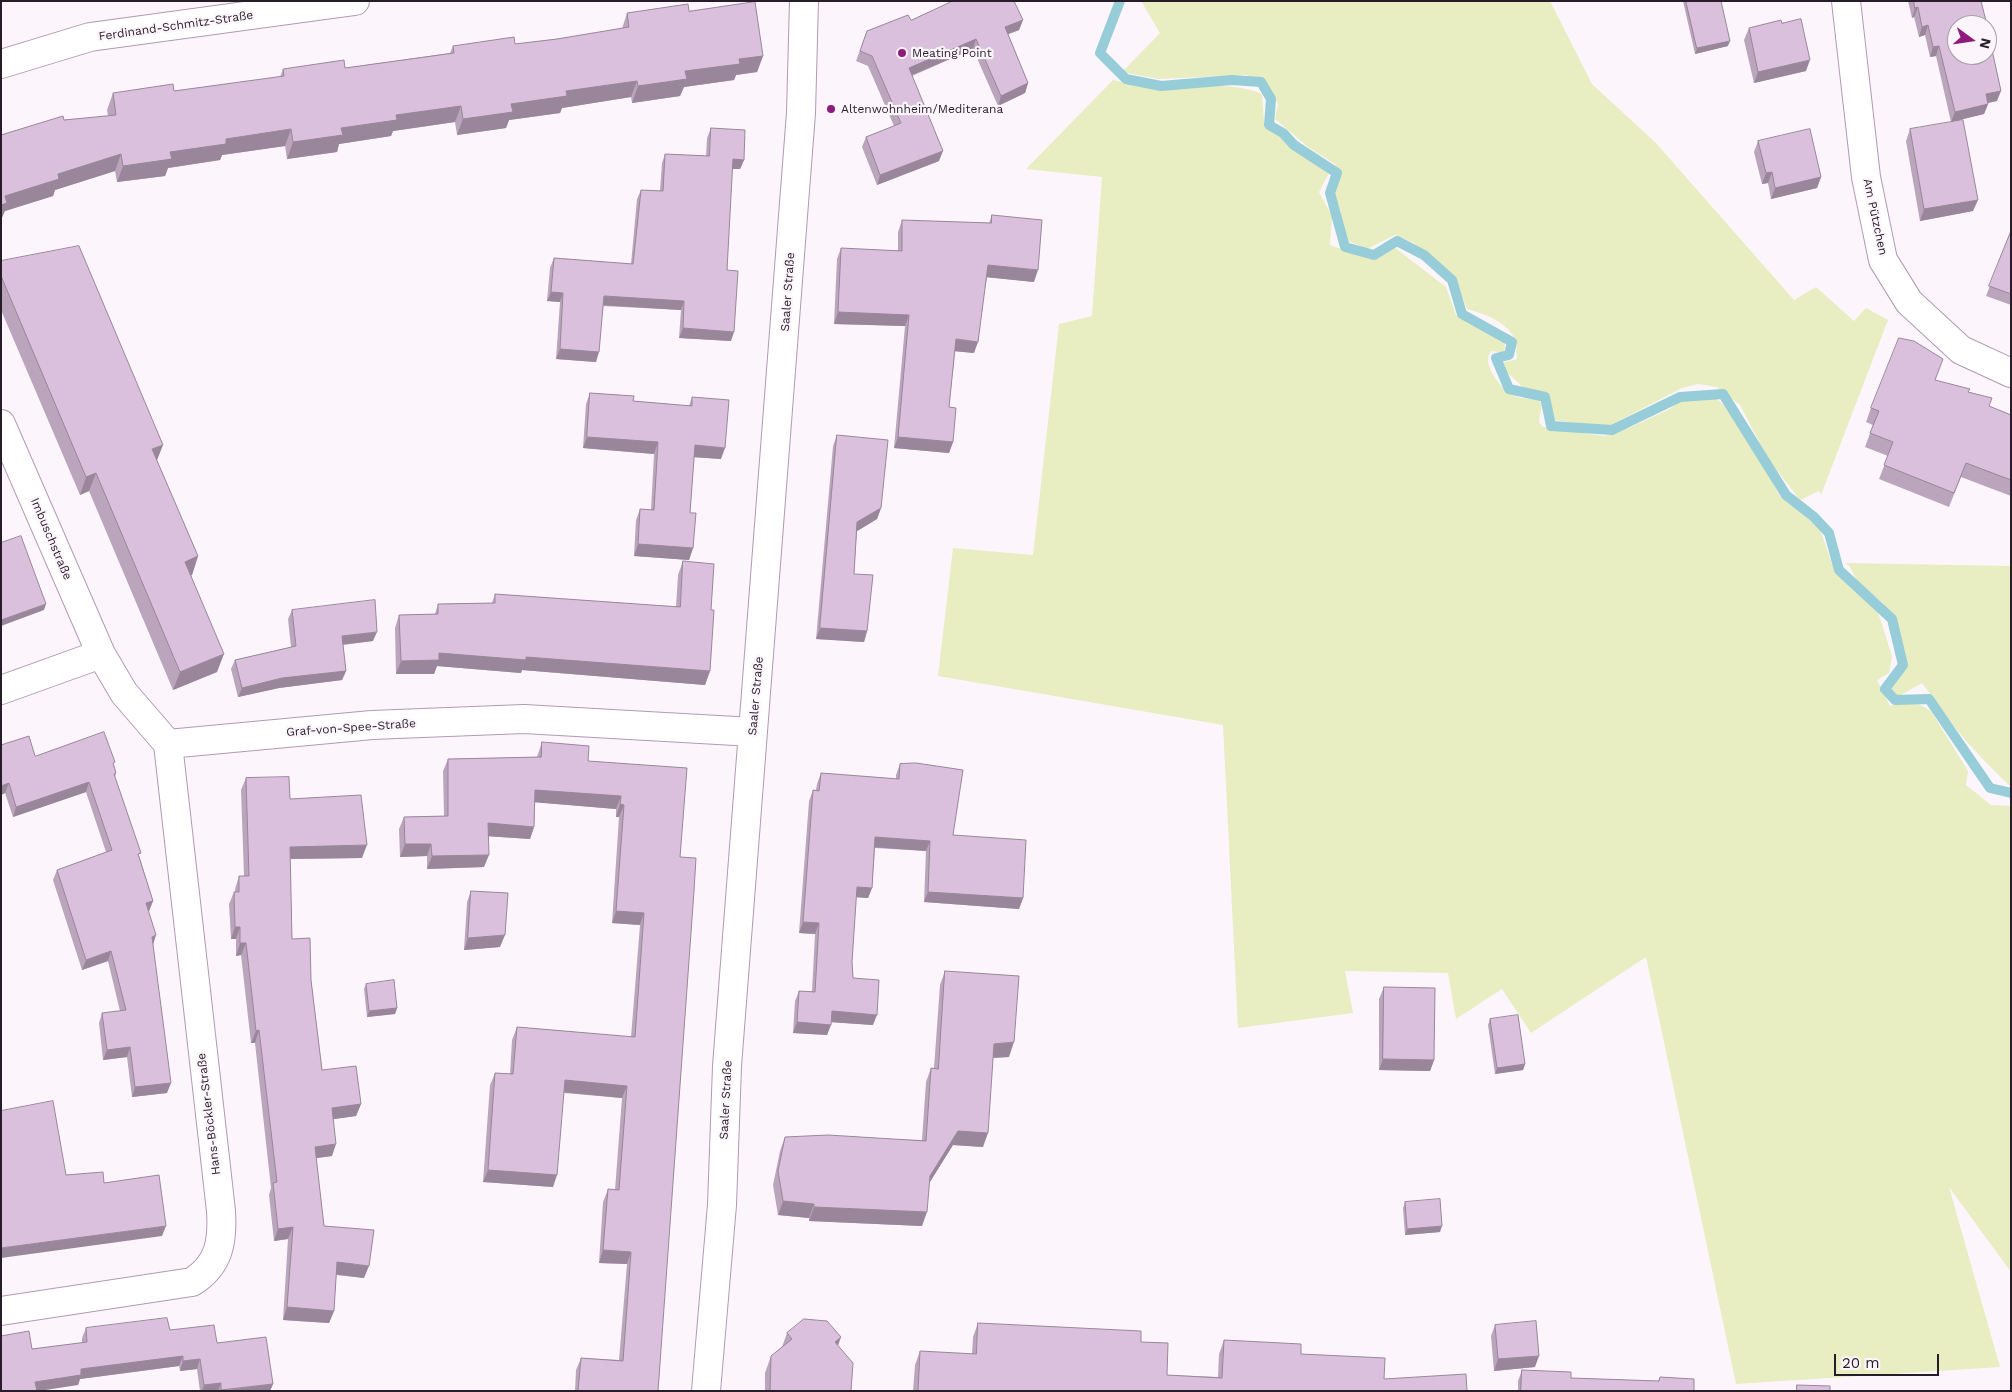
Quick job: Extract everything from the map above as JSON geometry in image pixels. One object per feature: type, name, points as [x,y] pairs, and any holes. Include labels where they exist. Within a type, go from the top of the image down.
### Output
[{"type":"street","name":"Ferdinand-Schmitz-Straße","points":[[1,64],[90,37],[355,1]]},
{"type":"street","name":"Saaler Straße","points":[[706,1391],[722,1205],[727,1066],[802,113],[804,1]]},
{"type":"street","name":"Am Pützchen","points":[[1846,1],[1866,177],[1883,260],[1909,302],[1961,350],[2011,373]]},
{"type":"street","name":"Imbuschstraße","points":[[1,424],[101,654]]},
{"type":"street","points":[[1,690],[101,654],[124,693],[168,744]]},
{"type":"street","name":"Graf-von-Spee-Straße","points":[[168,744],[372,725],[524,719],[753,732]]},
{"type":"street","name":"Hans-Böckler-Straße","points":[[1,1311],[192,1282],[205,1274],[214,1261],[222,1230],[221,1211],[168,744]]},
{"type":"green space","points":[[1141,1],[1550,1],[1592,84],[1655,142],[1794,300],[1816,287],[1854,321],[1866,308],[1888,320],[1821,495],[1819,491],[1800,500],[1768,459],[1740,405],[1717,387],[1698,384],[1682,388],[1607,427],[1553,420],[1549,400],[1543,393],[1524,388],[1498,364],[1517,359],[1516,342],[1513,335],[1496,320],[1467,309],[1455,279],[1439,264],[1430,259],[1414,243],[1395,235],[1367,249],[1341,238],[1341,212],[1332,190],[1341,175],[1335,164],[1308,147],[1275,119],[1278,104],[1268,86],[1246,75],[1158,79],[1122,72],[1160,33]]},
{"type":"green space","points":[[1113,80],[1153,88],[1225,86],[1262,94],[1264,122],[1298,152],[1329,173],[1319,192],[1332,216],[1330,245],[1364,257],[1394,247],[1446,287],[1456,315],[1500,333],[1505,345],[1504,353],[1492,351],[1488,361],[1490,368],[1497,381],[1507,392],[1519,398],[1542,403],[1539,422],[1543,427],[1604,436],[1631,427],[1670,409],[1686,395],[1699,394],[1716,398],[1736,416],[1779,495],[1820,529],[1832,564],[1877,609],[1892,656],[1889,673],[1877,680],[1890,706],[1912,700],[1931,711],[1968,771],[1966,785],[1991,805],[2011,806],[2011,1272],[1949,1187],[2000,1367],[1736,1384],[1646,957],[1531,1033],[1502,989],[1456,1019],[1448,973],[1345,971],[1353,1013],[1238,1028],[1223,725],[938,676],[953,548],[1033,555],[1059,324],[1092,316],[1102,177],[1026,169]]},
{"type":"green space","points":[[1845,563],[2011,566],[2011,787],[1964,738],[1922,683],[1894,699],[1887,688],[1899,678],[1905,657],[1899,637],[1883,603],[1858,583],[1850,567]]},
{"type":"building","points":[[953,1],[1014,1],[1023,20],[1005,27],[1028,83],[1001,96],[976,39],[909,68],[943,151],[880,175],[866,137],[901,123],[872,56],[860,51],[867,31],[908,15],[911,20]]},
{"type":"building","points":[[1686,1],[1721,1],[1730,41],[1697,48]]},
{"type":"building","points":[[1914,1],[1981,1],[1984,15],[1947,15],[1947,65],[1995,65],[2001,91],[1986,94],[1988,104],[1955,112],[1939,46],[1933,47],[1928,25],[1922,27],[1918,7],[1915,8]]},
{"type":"building","points":[[755,2],[763,56],[739,59],[740,64],[685,71],[687,79],[638,86],[637,81],[566,91],[567,96],[511,104],[513,112],[463,119],[461,106],[396,115],[397,120],[341,128],[343,135],[293,142],[291,129],[226,139],[226,144],[170,152],[172,159],[123,166],[121,154],[58,174],[59,179],[5,196],[7,203],[1,205],[1,135],[63,116],[64,120],[116,115],[113,93],[173,84],[174,91],[284,76],[283,69],[344,60],[345,68],[454,53],[453,46],[514,37],[515,44],[557,39],[629,27],[627,13],[688,4],[689,11]]},
{"type":"building","points":[[1801,19],[1810,60],[1758,72],[1749,28],[1781,20],[1782,23]]},
{"type":"building","points":[[1963,120],[1978,200],[1924,209],[1910,129]]},
{"type":"building","points":[[711,128],[745,130],[744,160],[733,159],[727,270],[738,271],[734,332],[683,328],[684,301],[604,296],[599,352],[560,349],[563,293],[551,292],[554,258],[633,264],[641,190],[663,191],[665,154],[709,156]]},
{"type":"building","points":[[1810,129],[1821,177],[1775,188],[1772,172],[1766,173],[1758,141]]},
{"type":"building","points":[[992,215],[1042,220],[1038,270],[988,265],[978,342],[956,339],[949,407],[956,408],[953,442],[898,437],[909,315],[838,312],[841,248],[902,251],[902,220],[991,223]]},
{"type":"building","points":[[2011,231],[2011,294],[1989,286]]},
{"type":"building","points":[[79,246],[163,445],[152,449],[198,556],[185,562],[224,654],[180,672],[96,473],[86,477],[1,276],[1,261]]},
{"type":"building","points":[[1899,338],[1914,341],[1943,359],[1935,380],[1970,389],[1968,392],[1992,398],[1989,406],[2011,415],[2011,480],[1966,463],[1954,493],[1884,465],[1893,442],[1870,433],[1879,411],[1871,408]]},
{"type":"building","points":[[590,393],[634,396],[633,401],[692,406],[692,397],[729,400],[725,448],[695,445],[690,513],[696,513],[693,548],[638,544],[640,509],[654,510],[658,442],[587,437]]},
{"type":"building","points":[[837,435],[888,440],[881,508],[857,522],[854,574],[873,575],[867,631],[820,628]]},
{"type":"building","points":[[21,536],[46,604],[1,620],[1,543]]},
{"type":"building","points":[[683,561],[714,564],[711,610],[714,610],[710,671],[526,657],[526,660],[439,653],[439,660],[401,661],[399,615],[438,614],[438,604],[495,603],[495,594],[680,607]]},
{"type":"building","points":[[375,600],[377,632],[342,636],[346,671],[282,678],[242,688],[235,660],[296,646],[292,610]]},
{"type":"building","points":[[104,732],[115,762],[113,763],[116,773],[114,774],[141,853],[138,854],[153,901],[146,903],[156,935],[152,937],[171,1083],[135,1087],[130,1047],[107,1050],[102,1013],[126,1010],[111,951],[86,960],[57,870],[112,850],[89,782],[16,807],[9,783],[1,786],[1,745],[29,736],[35,756]]},
{"type":"building","points":[[542,742],[589,746],[588,761],[687,768],[680,857],[696,858],[658,1391],[578,1391],[581,1358],[623,1361],[631,1252],[603,1250],[608,1189],[619,1190],[627,1086],[565,1080],[557,1175],[488,1170],[495,1073],[513,1074],[517,1027],[635,1037],[644,913],[616,911],[624,805],[620,804],[621,796],[535,790],[534,827],[488,823],[489,855],[432,856],[431,844],[405,844],[404,817],[448,816],[448,759],[541,757]]},
{"type":"building","points":[[916,763],[963,770],[953,835],[1026,840],[1023,898],[928,892],[930,841],[875,837],[872,888],[857,887],[852,962],[853,978],[879,980],[877,1015],[832,1011],[831,1025],[797,1022],[799,991],[815,992],[819,923],[803,922],[813,790],[819,791],[821,773],[899,779],[900,764]]},
{"type":"building","points":[[289,777],[290,799],[361,795],[367,845],[290,847],[292,939],[310,938],[311,980],[322,1070],[356,1066],[361,1104],[332,1108],[336,1144],[315,1147],[324,1226],[374,1230],[369,1266],[337,1262],[334,1311],[287,1307],[293,1227],[278,1229],[273,1183],[277,1182],[259,1030],[256,1031],[246,943],[240,943],[240,927],[235,927],[234,892],[239,892],[239,876],[249,876],[246,778]]},
{"type":"building","points":[[471,891],[508,893],[505,935],[468,938]]},
{"type":"building","points":[[945,971],[1019,976],[1014,1042],[994,1044],[988,1133],[958,1131],[930,1176],[927,1212],[814,1207],[814,1204],[783,1201],[778,1171],[785,1137],[828,1135],[926,1141],[931,1068],[938,1069]]},
{"type":"building","points":[[394,980],[397,1008],[369,1011],[366,984]]},
{"type":"building","points":[[1384,987],[1435,988],[1434,1060],[1383,1059]]},
{"type":"building","points":[[1518,1015],[1525,1064],[1497,1068],[1490,1019]]},
{"type":"building","points":[[53,1101],[66,1175],[103,1172],[104,1183],[159,1175],[166,1226],[1,1248],[1,1111]]},
{"type":"building","points":[[1440,1199],[1442,1226],[1407,1229],[1405,1202]]},
{"type":"building","points":[[167,1318],[170,1330],[214,1325],[217,1343],[266,1337],[273,1384],[221,1390],[221,1383],[204,1385],[200,1359],[183,1361],[183,1356],[81,1369],[81,1375],[35,1382],[37,1391],[1,1391],[1,1336],[29,1331],[32,1349],[87,1342],[86,1328]]},
{"type":"building","points":[[804,1319],[827,1321],[841,1337],[835,1342],[853,1363],[851,1391],[770,1391],[771,1356],[792,1339],[787,1333]]},
{"type":"building","points":[[1536,1321],[1539,1356],[1498,1359],[1495,1325]]},
{"type":"building","points":[[978,1323],[1141,1331],[1141,1342],[1168,1343],[1167,1375],[1222,1378],[1224,1340],[1301,1344],[1301,1354],[1385,1358],[1384,1379],[1466,1374],[1467,1391],[918,1391],[920,1351],[976,1354]]},
{"type":"building","points":[[1522,1370],[1571,1372],[1571,1378],[1659,1381],[1660,1377],[1694,1379],[1694,1391],[1521,1391]]},
{"type":"building","points":[[1797,1385],[1830,1386],[1830,1391],[1797,1391]]},
{"type":"waterway","points":[[1120,1],[1100,53],[1126,79],[1161,86],[1232,80],[1261,82],[1271,99],[1269,125],[1283,133],[1294,145],[1337,173],[1330,193],[1345,247],[1374,255],[1397,241],[1424,255],[1452,280],[1462,314],[1512,342],[1509,355],[1496,358],[1509,389],[1545,397],[1551,426],[1612,430],[1680,397],[1723,394],[1786,495],[1814,517],[1829,533],[1839,570],[1892,619],[1903,665],[1885,689],[1895,700],[1929,699],[1990,788],[2011,793]]},
{"type":"place","name":"Meating Point","points":[[902,53]]},
{"type":"place","name":"Altenwohnheim/Mediterana","points":[[831,109]]}]
